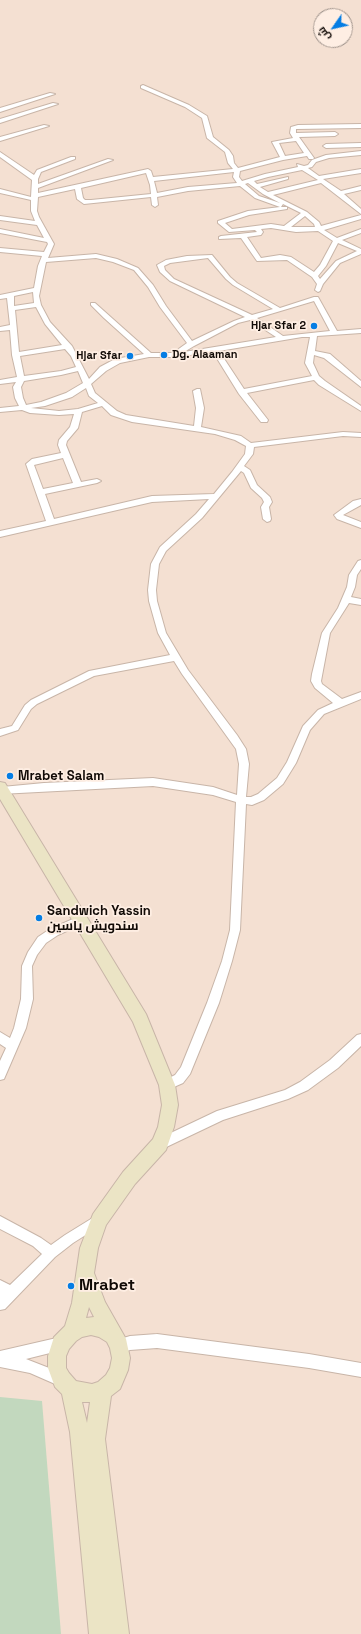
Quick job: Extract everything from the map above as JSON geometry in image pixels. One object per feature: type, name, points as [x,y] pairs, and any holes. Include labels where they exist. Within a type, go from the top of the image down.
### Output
[{"type":"street","points":[[143,87],[187,106],[205,117],[210,138],[227,151],[230,156],[231,163],[237,170],[236,177],[241,184],[260,198],[288,208]]},
{"type":"street","points":[[0,110],[52,94]]},
{"type":"street","points":[[1,102],[8,107]]},
{"type":"street","points":[[0,121],[55,104]]},
{"type":"street","points":[[0,139],[46,126]]},
{"type":"street","points":[[332,126],[341,145]]},
{"type":"street","points":[[314,161],[292,130],[296,127],[361,126]]},
{"type":"street","points":[[283,158],[275,142],[296,137],[335,134]]},
{"type":"street","points":[[326,146],[361,146]]},
{"type":"street","points":[[78,187],[80,199],[86,202],[154,195],[188,189],[241,184],[267,175],[310,166],[314,161],[331,155],[361,153]]},
{"type":"street","points":[[152,179],[237,170],[283,158],[308,154]]},
{"type":"street","points":[[290,157],[302,168],[340,193],[361,212]]},
{"type":"street","points":[[2,158],[35,179]]},
{"type":"street","points":[[73,158],[39,171],[35,179],[34,211],[39,223],[50,241],[50,248],[45,257],[36,296],[38,305],[47,323],[68,346],[92,394],[114,413],[123,417],[228,435],[246,441],[250,445],[352,434],[361,435]]},
{"type":"street","points":[[35,187],[110,160]]},
{"type":"street","points":[[0,191],[34,197],[147,171],[152,179],[156,205]]},
{"type":"street","points":[[269,194],[336,174],[361,171]]},
{"type":"street","points":[[256,186],[309,173]]},
{"type":"street","points":[[249,181],[269,194],[305,213],[317,223],[319,229],[330,237],[361,252]]},
{"type":"street","points":[[340,193],[361,188]]},
{"type":"street","points":[[296,208],[248,213],[220,222],[232,231],[272,226],[302,230],[319,229],[361,217]]},
{"type":"street","points":[[286,228],[305,213]]},
{"type":"street","points":[[0,218],[39,223]]},
{"type":"street","points":[[221,238],[259,234],[260,232],[257,228]]},
{"type":"street","points":[[0,231],[50,241]]},
{"type":"street","points":[[315,276],[323,266],[337,240],[361,232]]},
{"type":"street","points":[[243,236],[259,260],[287,257],[315,276],[320,284]]},
{"type":"street","points":[[0,250],[45,257],[96,256],[130,266],[136,269],[151,286],[163,307],[191,344]]},
{"type":"street","points":[[334,332],[316,298],[320,284],[338,262],[361,252]]},
{"type":"street","points":[[279,310],[235,284],[228,278],[210,256],[168,261],[160,265],[162,271],[172,280],[252,318],[280,337]]},
{"type":"street","points":[[0,297],[38,289]]},
{"type":"street","points":[[10,295],[16,355],[21,379],[17,386],[19,398],[24,408],[30,411],[59,413],[79,411],[104,403]]},
{"type":"street","points":[[175,355],[191,344],[236,322],[316,298]]},
{"type":"street","points":[[93,304],[149,356]]},
{"type":"street","points":[[12,308],[38,305]]},
{"type":"street","points":[[0,329],[13,326]]},
{"type":"street","points":[[0,410],[24,408],[69,395],[87,384],[103,369],[118,360],[215,350],[280,337],[361,331]]},
{"type":"street","points":[[314,334],[309,363],[316,377],[322,383],[361,409]]},
{"type":"street","points":[[16,355],[68,346]]},
{"type":"street","points":[[215,350],[242,392],[264,420]]},
{"type":"street","points":[[311,352],[327,356],[361,384]]},
{"type":"street","points":[[0,382],[61,374],[80,368]]},
{"type":"street","points":[[242,392],[316,377]]},
{"type":"street","points":[[197,392],[200,408],[198,429]]},
{"type":"street","points":[[78,485],[65,455],[62,443],[74,428],[79,411]]},
{"type":"street","points":[[352,434],[361,430]]},
{"type":"street","points":[[167,1085],[179,1078],[186,1070],[213,1003],[235,930],[239,830],[244,764],[241,749],[234,737],[200,689],[185,672],[162,633],[152,590],[155,564],[163,549],[199,516],[240,467],[249,454],[250,445]]},
{"type":"street","points":[[51,522],[30,464],[35,461],[65,455]]},
{"type":"street","points":[[240,467],[247,472],[254,486],[266,497],[268,502],[265,508],[267,519]]},
{"type":"street","points":[[40,492],[97,481]]},
{"type":"street","points":[[0,534],[152,499],[216,496]]},
{"type":"street","points":[[361,502],[356,502],[338,515],[361,525]]},
{"type":"street","points":[[341,704],[323,691],[316,681],[326,633],[342,608],[351,587],[353,575],[361,563]]},
{"type":"street","points":[[345,599],[361,602]]},
{"type":"street","points":[[0,733],[15,728],[28,707],[34,702],[92,673],[100,670],[176,657]]},
{"type":"street","points":[[160,1144],[170,1113],[167,1085],[140,1019],[1,789],[153,782],[213,791],[242,800],[252,801],[261,797],[280,781],[291,763],[306,728],[321,712],[361,695]]},
{"type":"street","points":[[0,1075],[20,1028],[27,999],[28,966],[33,952],[42,940],[54,932],[80,920]]},
{"type":"street","points":[[0,1037],[13,1047]]},
{"type":"street","points":[[118,1634],[102,1573],[80,1432],[66,1384],[57,1368],[57,1356],[81,1303],[89,1248],[99,1220],[129,1178],[160,1144],[221,1115],[288,1094],[304,1086],[334,1064],[361,1039]]},
{"type":"street","points":[[0,1304],[69,1238],[99,1220]]},
{"type":"street","points":[[0,1222],[37,1242],[51,1254]]},
{"type":"street","points":[[0,1359],[30,1366],[81,1392],[92,1393],[104,1390],[113,1382],[119,1370],[121,1358],[116,1341],[98,1307],[86,1274]]},
{"type":"street","points":[[0,1286],[11,1293]]},
{"type":"street","points":[[0,1359],[66,1338],[79,1328],[91,1326],[103,1328],[116,1341],[130,1343],[157,1341],[308,1361],[361,1370]]},
{"type":"street","points":[[100,1634],[102,1573],[95,1439],[99,1406],[104,1390]]},
{"type":"green space","points":[[0,1397],[42,1401],[61,1634],[0,1634]]},
{"type":"place","name":"Hjar Sfar 2","points":[[314,326]]},
{"type":"place","name":"Dg. Alaaman","points":[[164,355]]},
{"type":"place","name":"Hjar Sfar","points":[[130,356]]},
{"type":"place","name":"Mrabet Salam","points":[[10,776]]},
{"type":"place","name":"Sandwich Yassin سندويش ياسين","points":[[39,918]]},
{"type":"place","name":"Mrabet","points":[[71,1286]]}]
